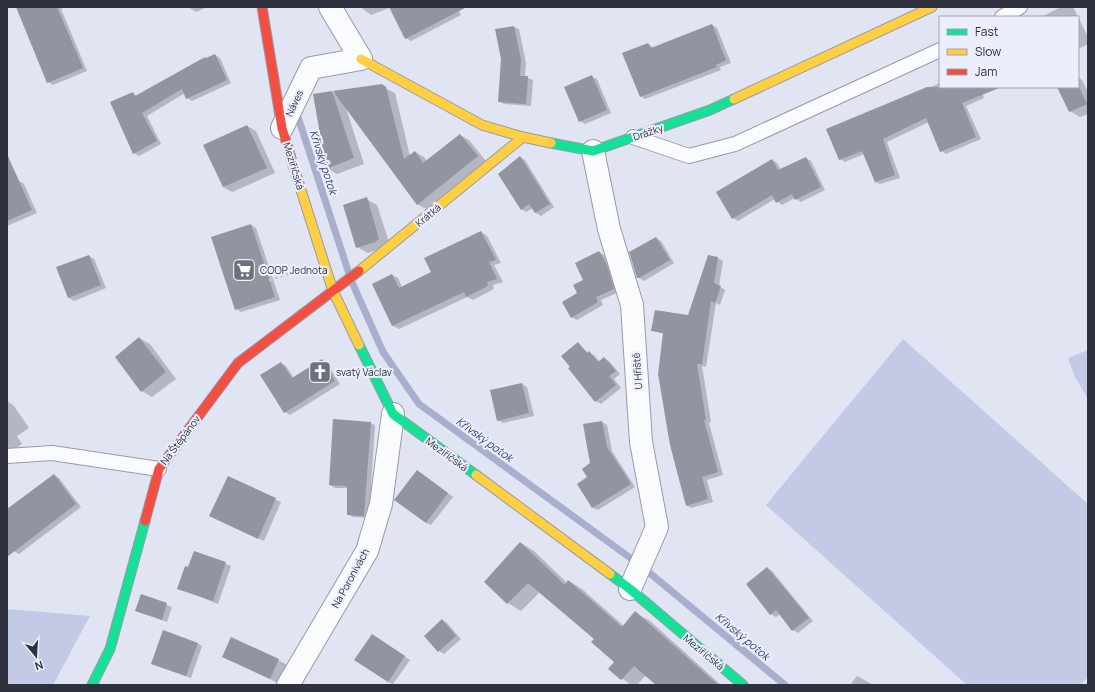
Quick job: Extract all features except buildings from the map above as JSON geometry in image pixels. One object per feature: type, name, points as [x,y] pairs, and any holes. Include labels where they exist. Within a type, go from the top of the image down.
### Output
[{"type":"street","name":"Náves","points":[[262,7],[282,128]]},
{"type":"street","points":[[330,7],[361,59],[482,125],[523,136],[592,151]]},
{"type":"street","name":"Drážky","points":[[592,151],[710,110],[932,7]]},
{"type":"street","name":"Náves","points":[[282,128],[311,68],[361,59]]},
{"type":"street","name":"Meziříčská","points":[[282,128],[333,291],[393,414],[633,583],[743,685]]},
{"type":"street","name":"Krátká","points":[[333,291],[356,275],[523,136]]},
{"type":"street","name":"U Hřiště","points":[[592,151],[608,229],[632,305],[641,442],[657,527],[633,583]]},
{"type":"street","name":"Na Štěpánov","points":[[92,685],[110,649],[159,469],[238,363],[333,291]]},
{"type":"street","name":"Na Poronivách","points":[[288,685],[367,550],[381,504],[393,414]]},
{"type":"lane","points":[[1004,16],[1020,7]]},
{"type":"lane","points":[[632,137],[689,156],[735,144],[939,50]]},
{"type":"lane","points":[[7,456],[52,454],[159,469]]},
{"type":"path","points":[[269,280],[304,268]]},
{"type":"shaded area","points":[[903,339],[1088,504],[1088,677],[1080,685],[967,685],[766,505]]},
{"type":"shaded area","points":[[1088,350],[1088,399],[1075,377],[1068,358]]},
{"type":"shaded area","points":[[7,609],[90,616],[53,685],[7,685]]},
{"type":"waterway","name":"Křivský potok","points":[[298,117],[351,280],[383,352],[419,404],[640,565],[785,685]]},
{"type":"traffic: fast","points":[[551,143],[593,151],[710,110],[734,99]]},
{"type":"traffic: fast","points":[[359,345],[393,414],[476,475]]},
{"type":"traffic: fast","points":[[92,685],[110,649],[145,521]]},
{"type":"traffic: fast","points":[[610,574],[630,589],[743,685]]},
{"type":"traffic: slow","points":[[734,99],[932,7]]},
{"type":"traffic: slow","points":[[361,59],[482,125],[523,137],[551,143]]},
{"type":"traffic: slow","points":[[359,271],[523,137]]},
{"type":"traffic: slow","points":[[294,168],[333,291],[359,345]]},
{"type":"traffic: slow","points":[[476,475],[610,574]]},
{"type":"traffic: jam","points":[[262,7],[282,128],[294,168]]},
{"type":"traffic: jam","points":[[145,521],[159,469],[238,363],[359,271]]},
{"type":"place","name":"COOP Jednota","points":[[244,270]]},
{"type":"place","name":"svatý Václav","points":[[320,372]]}]
